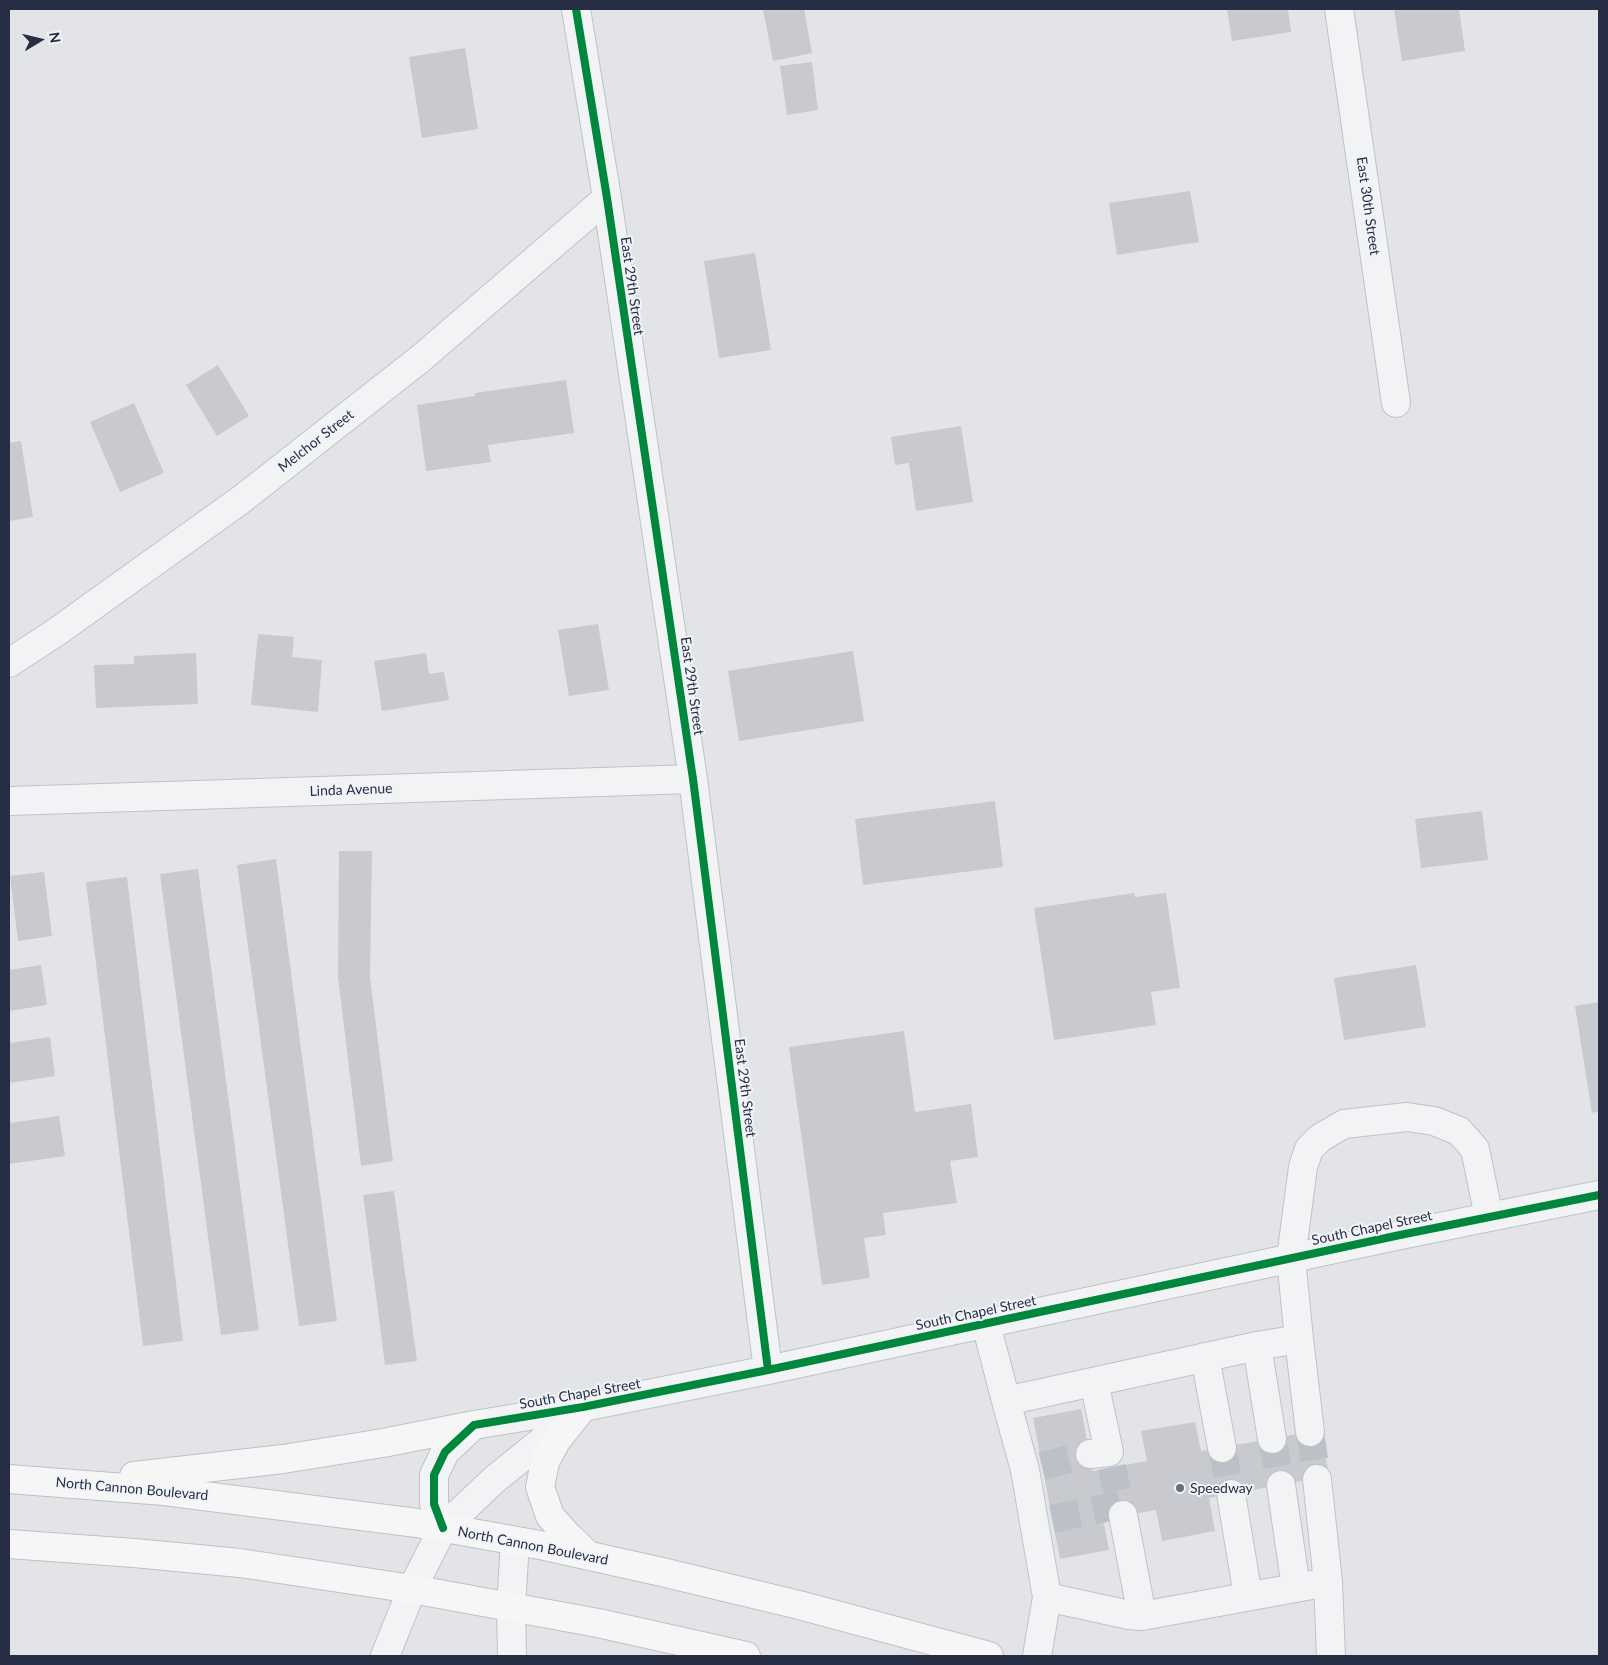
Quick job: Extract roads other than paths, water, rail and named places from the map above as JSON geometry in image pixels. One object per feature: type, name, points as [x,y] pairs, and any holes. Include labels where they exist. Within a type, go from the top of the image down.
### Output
[{"type":"main road","points":[[583,1407],[556,1442],[545,1462],[540,1487],[550,1516],[589,1556]]},
{"type":"main road","points":[[60,1483],[283,1459],[383,1443],[474,1425]]},
{"type":"main road","name":"North Cannon Boulevard","points":[[9,1479],[164,1490],[417,1523],[589,1556],[799,1605],[989,1656]]},
{"type":"main road","points":[[9,1544],[134,1553],[240,1564],[412,1590],[598,1623],[716,1653],[746,1656]]},
{"type":"street","name":"East 29th Street","points":[[576,9],[607,198],[693,779],[768,1370]]},
{"type":"street","name":"East 30th Street","points":[[1339,9],[1396,403]]},
{"type":"street","name":"Melchor Street","points":[[9,663],[55,633],[250,492],[420,359],[607,198]]},
{"type":"street","name":"Linda Avenue","points":[[9,801],[693,779]]},
{"type":"street","points":[[1310,1432],[1291,1258],[1303,1167],[1309,1150],[1320,1138],[1344,1124],[1407,1117],[1434,1121],[1459,1131],[1475,1149],[1490,1217]]},
{"type":"street","name":"South Chapel Street","points":[[474,1425],[583,1407],[768,1370],[1291,1258],[1599,1195]]},
{"type":"street","points":[[986,1324],[1006,1402],[1033,1468],[1043,1520],[1047,1597],[1037,1656]]},
{"type":"street","points":[[1006,1402],[1205,1357],[1299,1339]]},
{"type":"street","points":[[1257,1346],[1272,1439]]},
{"type":"street","points":[[1205,1357],[1222,1448]]},
{"type":"street","points":[[1094,1382],[1104,1458]]},
{"type":"street","name":"South Chapel Street","points":[[386,1656],[412,1590],[443,1528],[496,1479],[583,1407]]},
{"type":"street","points":[[443,1528],[434,1504],[434,1475],[446,1452],[474,1425]]},
{"type":"street","points":[[1317,1479],[1328,1582],[1331,1656]]},
{"type":"street","points":[[1281,1485],[1296,1588]]},
{"type":"street","points":[[1231,1494],[1248,1596]]},
{"type":"street","points":[[1123,1515],[1142,1616]]},
{"type":"street","points":[[512,1656],[511,1608],[515,1541]]},
{"type":"street","points":[[1047,1597],[1129,1615],[1142,1616],[1328,1582]]},
{"type":"tunnel","points":[[1310,1432],[1317,1479]]},
{"type":"tunnel","points":[[1272,1439],[1281,1485]]},
{"type":"tunnel","points":[[1222,1448],[1231,1494]]},
{"type":"tunnel","points":[[1042,1466],[1090,1454]]},
{"type":"tunnel","points":[[1052,1519],[1120,1505],[1112,1467]]},
{"type":"place","name":"Speedway","points":[[1180,1488]]}]
